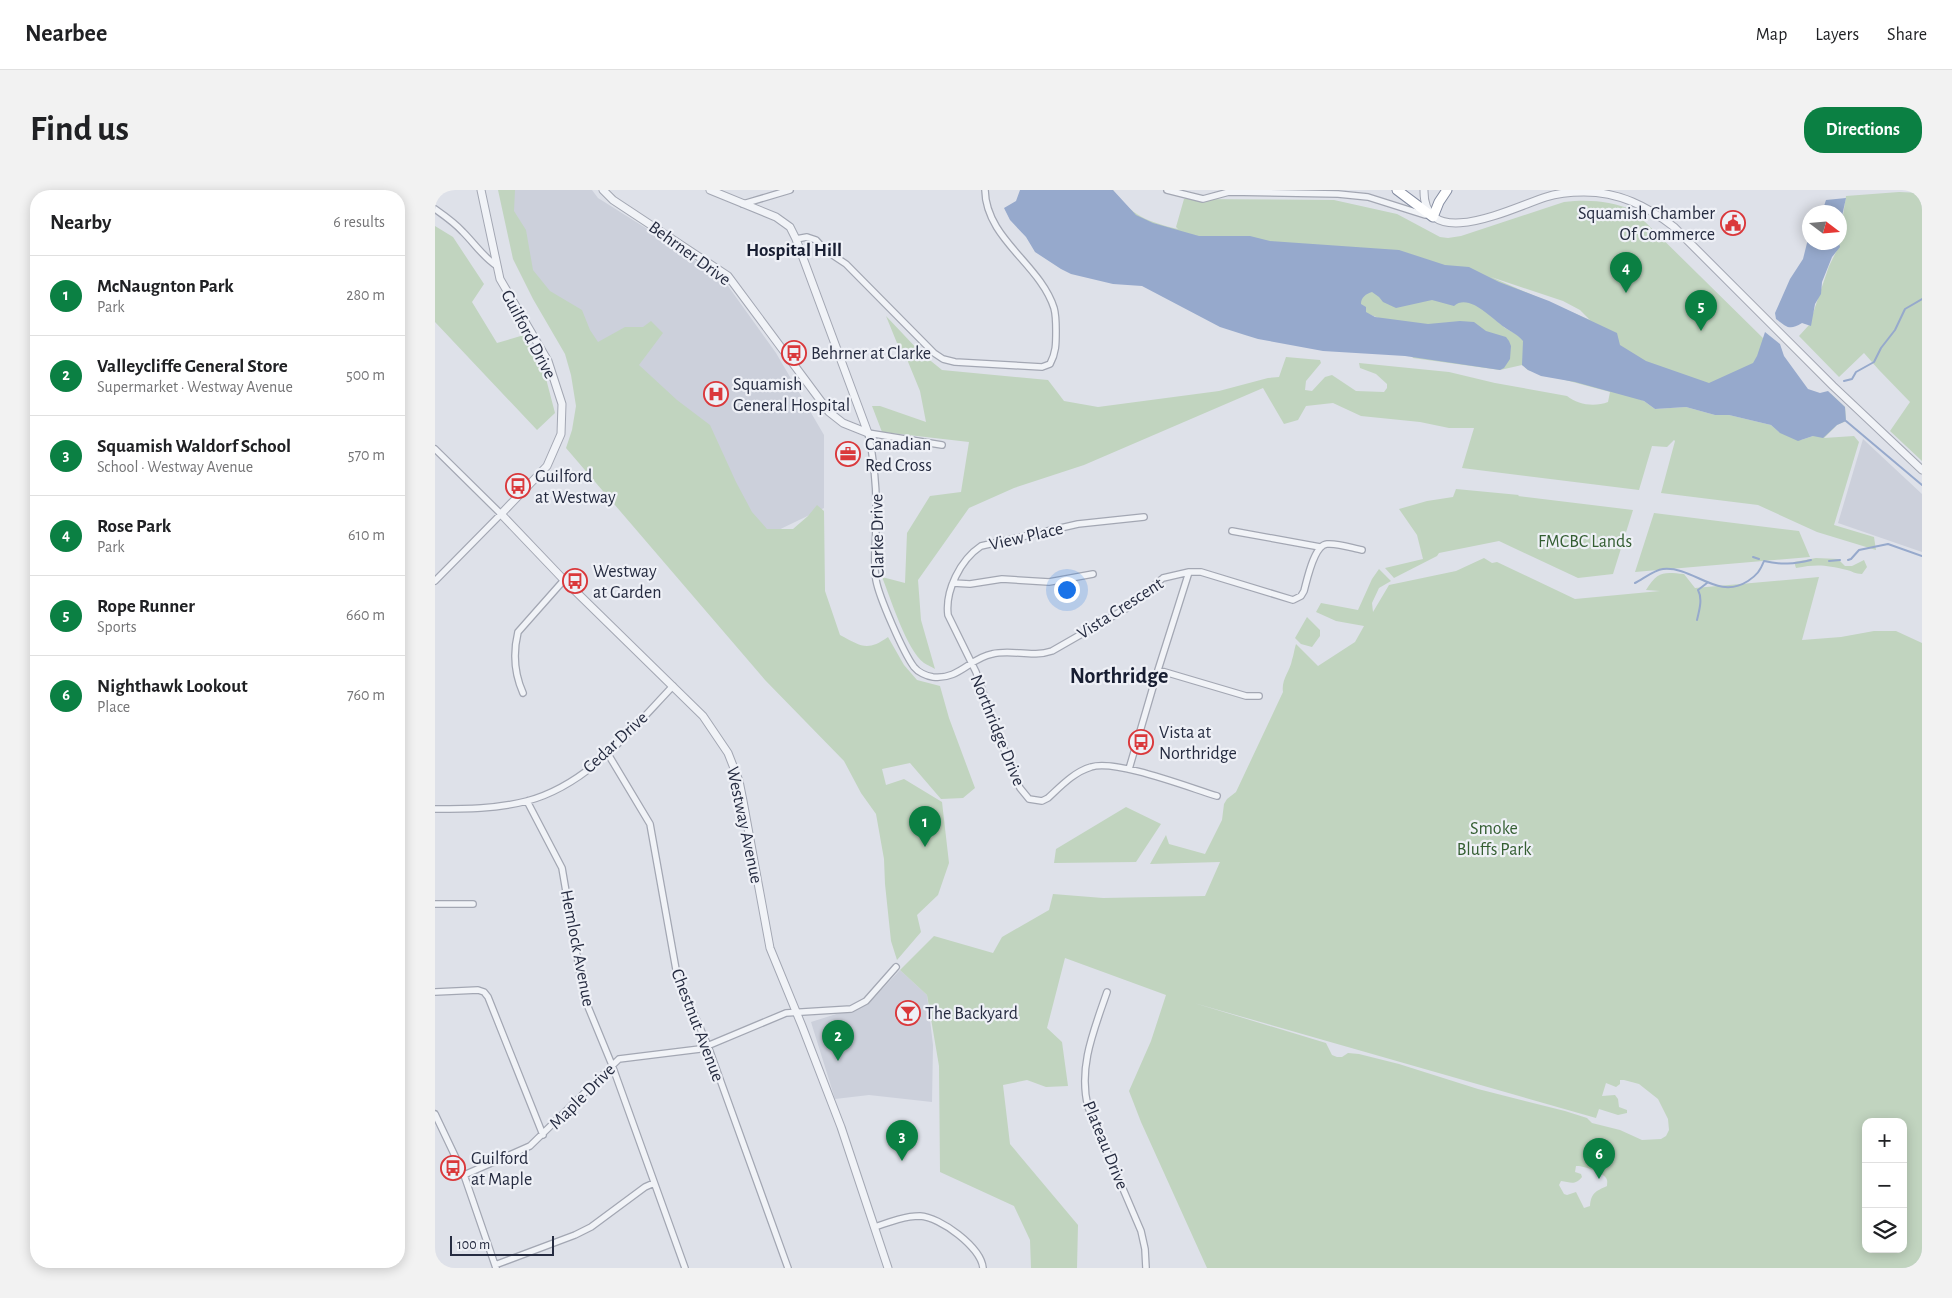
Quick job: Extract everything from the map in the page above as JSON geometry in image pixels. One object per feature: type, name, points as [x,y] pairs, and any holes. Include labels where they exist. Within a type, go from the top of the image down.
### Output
[{"type":"highway","points":[[1397,190],[1433,217],[1439,202],[1447,190]]},
{"type":"street","name":"Guilford Drive","points":[[435,581],[547,466],[561,434],[562,417],[559,393],[548,361],[506,291],[497,266],[481,190]]},
{"type":"street","name":"Behrner Drive","points":[[603,190],[613,200],[728,276],[829,412],[843,422],[869,433]]},
{"type":"street","name":"Clarke Drive","points":[[710,190],[776,217],[790,227],[796,239],[869,433],[875,463],[876,580],[882,599],[905,651],[917,670],[936,678],[954,674],[972,664]]},
{"type":"street","points":[[743,204],[790,190]]},
{"type":"street","points":[[796,239],[807,237],[816,240],[825,250],[855,272],[943,359],[955,362],[1042,367],[1050,364],[1056,350],[1054,309],[1047,292],[1002,235],[991,217],[985,190]]},
{"type":"street","points":[[1167,190],[1203,199],[1229,192],[1338,194],[1368,197],[1405,207],[1433,217],[1445,224],[1465,223],[1549,196],[1585,192],[1613,195],[1641,204],[1674,227],[1833,386],[1922,470]]},
{"type":"street","points":[[1424,190],[1424,202],[1433,217]]},
{"type":"street","points":[[435,209],[449,218],[463,231],[486,259],[497,266]]},
{"type":"street","points":[[869,433],[941,445]]},
{"type":"street","name":"Westway Avenue","points":[[435,449],[564,580],[673,686],[714,730],[734,766],[743,801],[767,935],[775,962],[837,1118],[888,1268]]},
{"type":"street","name":"View Place","points":[[972,664],[948,616],[947,608],[953,583],[971,554],[986,544],[1078,524],[1144,517]]},
{"type":"street","points":[[1232,531],[1320,547],[1327,544],[1362,550]]},
{"type":"street","points":[[1189,572],[1201,572],[1287,599],[1297,599],[1304,591],[1315,555],[1320,547]]},
{"type":"street","name":"Vista Crescent","points":[[972,664],[993,653],[1039,654],[1052,651],[1127,608],[1163,578],[1189,572]]},
{"type":"street","name":"Vista Crescent","points":[[1129,769],[1157,670],[1189,572]]},
{"type":"street","points":[[953,583],[970,584],[1002,579],[1049,582],[1093,574]]},
{"type":"street","points":[[523,693],[515,672],[518,632],[564,580]]},
{"type":"street","name":"Northridge Drive","points":[[972,664],[1020,788],[1029,799],[1042,800],[1048,798],[1079,771],[1093,766],[1129,769],[1217,796]]},
{"type":"street","points":[[1157,670],[1246,696],[1259,696]]},
{"type":"street","name":"Cedar Drive","points":[[435,809],[484,808],[527,801],[559,788],[586,772],[608,754],[673,686]]},
{"type":"street","name":"Chestnut Avenue","points":[[608,754],[650,824],[677,975],[708,1046],[788,1268]]},
{"type":"street","name":"Hemlock Avenue","points":[[527,801],[562,868],[584,997],[612,1065],[685,1268]]},
{"type":"street","points":[[435,904],[473,904]]},
{"type":"street","name":"Maple Drive","points":[[464,1175],[530,1146],[619,1059],[694,1050],[795,1011],[851,1009],[865,1001],[896,967]]},
{"type":"street","points":[[435,992],[477,990],[483,992],[488,997],[543,1135]]},
{"type":"street","name":"Plateau Drive","points":[[1107,992],[1086,1057],[1085,1096],[1141,1231],[1145,1249],[1146,1268]]},
{"type":"street","points":[[435,1114],[464,1175],[496,1267],[591,1227],[653,1183]]},
{"type":"street","points":[[875,1227],[907,1217],[928,1217],[969,1242],[980,1256],[983,1268]]},
{"type":"shaded area","name":"Squamish General Hospital","points":[[505,190],[592,190],[598,198],[684,252],[728,286],[776,353],[824,435],[824,508],[766,536],[552,310],[521,251]]},
{"type":"shaded area","points":[[1863,439],[1922,494],[1922,552],[1838,523]]},
{"type":"shaded area","points":[[900,970],[927,995],[933,1045],[932,1102],[869,1095],[835,1099],[811,1022],[868,1004]]},
{"type":"green space","points":[[498,190],[515,190],[514,211],[526,230],[533,270],[550,291],[582,310],[590,330],[598,342],[625,327],[643,327],[651,321],[663,333],[639,365],[677,400],[710,425],[752,512],[767,529],[793,529],[817,505],[824,511],[825,591],[840,635],[864,646],[875,645],[888,637],[904,665],[917,680],[940,686],[949,718],[975,788],[963,798],[941,799],[910,763],[882,769],[886,785],[904,779],[942,802],[949,863],[938,895],[917,915],[921,932],[897,960],[891,941],[884,859],[876,814],[861,793],[844,761],[765,680],[566,448],[572,430],[576,406],[571,375],[565,354],[533,299],[513,259]]},
{"type":"green space","points":[[1113,190],[1127,206],[1141,217],[1178,229],[1176,227],[1184,199],[1334,200],[1397,214],[1440,237],[1448,238],[1461,236],[1564,202],[1591,201],[1608,203],[1633,210],[1766,341],[1752,366],[1711,388],[1525,313],[1176,242],[1115,202]],"holes":[[[1491,277],[1563,301],[1580,310],[1590,320]]]},
{"type":"green space","points":[[1899,192],[1922,193],[1922,461],[1890,431],[1910,402],[1864,353],[1839,377],[1799,336],[1809,325],[1829,266],[1837,250],[1847,250],[1847,205],[1845,205],[1846,196]]},
{"type":"green space","points":[[435,226],[453,237],[484,284],[472,302],[497,343],[524,335],[544,371],[555,413],[537,430],[435,322]]},
{"type":"green space","points":[[1304,289],[1462,291],[1505,328],[1523,340],[1524,355],[1644,401],[1655,409],[1686,407],[1715,415],[1729,415],[1771,425],[1779,432],[1801,440],[1813,436],[1831,394],[1845,407],[1846,421],[1837,425],[1824,438],[1854,436],[1859,442],[1834,525],[1874,537],[1876,550],[1817,532],[1758,505],[1661,493],[1674,440],[1667,447],[1652,446],[1639,490],[1462,468],[1474,428],[1449,428],[1420,422],[1361,416],[1333,403],[1306,406],[1298,420],[1284,424],[1263,388],[1084,465],[1014,488],[969,508],[918,580],[921,620],[935,669],[924,663],[917,656],[905,635],[882,577],[905,583],[907,533],[930,496],[961,492],[969,442],[882,432],[872,406],[880,406],[926,422],[920,391],[904,352],[897,343],[886,316],[921,353],[942,370],[1048,380],[1064,401],[1098,407],[1219,391],[1268,378],[1279,377],[1286,357],[1320,360],[1321,363],[1306,381],[1305,390],[1312,391],[1325,377],[1332,375],[1356,391],[1384,392],[1387,384],[1376,374],[1360,368],[1359,363],[1449,372],[1495,383],[1567,396],[1587,404],[1608,402],[1610,392],[1528,370],[1522,365],[1500,370],[1413,358],[1394,324]]},
{"type":"green space","name":"FMCBC Lands","points":[[1456,489],[1633,510],[1613,574],[1578,578],[1499,541],[1439,553],[1437,556],[1394,578],[1385,568],[1423,559],[1417,535],[1399,509],[1427,501],[1453,497]]},
{"type":"green space","name":"FMCBC Lands","points":[[1654,513],[1799,531],[1810,557],[1635,572]]},
{"type":"green space","name":"Smoke Bluffs Park","points":[[1484,558],[1492,563],[1497,562],[1575,599],[1660,591],[1646,590],[1654,579],[1666,573],[1684,574],[1695,588],[1819,577],[1802,640],[1841,637],[1874,631],[1896,631],[1922,643],[1922,1268],[1207,1268],[1141,1122],[1129,1091],[1151,1041],[1166,995],[1065,958],[1047,1028],[1062,1042],[1068,1086],[1046,1087],[1027,1080],[1003,1085],[1010,1144],[1078,1225],[1077,1268],[1031,1268],[1030,1240],[1014,1206],[940,1172],[939,1066],[927,995],[900,970],[934,936],[993,953],[1002,937],[1049,910],[1053,894],[1103,898],[1205,896],[1220,862],[1150,864],[1166,835],[1169,844],[1205,854],[1222,820],[1224,804],[1236,792],[1283,692],[1283,683],[1291,664],[1296,644],[1318,666],[1355,642],[1364,626],[1336,621],[1316,612],[1321,603],[1358,610],[1372,579],[1379,569],[1391,581],[1379,588],[1372,603],[1373,612],[1389,585],[1456,571]],"holes":[[[1194,1003],[1596,1118],[1599,1109],[1618,1115],[1627,1113],[1627,1110],[1619,1107],[1618,1099],[1615,1095],[1602,1096],[1606,1083],[1616,1087],[1620,1084],[1620,1080],[1624,1080],[1639,1084],[1658,1099],[1668,1119],[1669,1130],[1666,1136],[1661,1139],[1642,1140],[1620,1130],[1592,1123],[1587,1118],[1565,1111],[1478,1089],[1399,1064],[1359,1054],[1348,1053],[1342,1057],[1337,1057],[1332,1055],[1326,1043]],[[1576,1166],[1593,1170],[1607,1179],[1607,1186],[1595,1193],[1590,1206],[1584,1208],[1576,1192],[1564,1194],[1559,1185],[1561,1181],[1572,1183],[1577,1182],[1582,1177],[1581,1174],[1575,1172]]]},
{"type":"green space","points":[[1816,558],[1838,559],[1845,566],[1852,566],[1864,560],[1867,567],[1862,574],[1857,574],[1849,570],[1827,566],[1796,568],[1794,562]]},
{"type":"green space","points":[[1307,617],[1320,630],[1320,636],[1312,647],[1301,644],[1295,638]]},
{"type":"green space","points":[[1126,807],[1161,824],[1136,862],[1054,863],[1056,849]]},
{"type":"water","points":[[1020,190],[1113,190],[1136,215],[1153,223],[1199,236],[1250,236],[1270,241],[1399,250],[1445,265],[1469,267],[1499,282],[1549,301],[1617,333],[1620,345],[1646,361],[1709,383],[1753,363],[1765,332],[1780,344],[1784,356],[1808,389],[1820,393],[1828,391],[1845,407],[1846,421],[1837,425],[1823,438],[1813,436],[1798,441],[1780,433],[1771,425],[1729,415],[1715,415],[1686,407],[1655,409],[1644,401],[1575,382],[1541,376],[1522,365],[1523,341],[1521,339],[1480,308],[1466,303],[1454,306],[1432,300],[1396,308],[1383,302],[1372,292],[1364,296],[1361,304],[1366,307],[1366,312],[1375,317],[1428,324],[1460,321],[1474,322],[1486,331],[1506,337],[1509,341],[1511,346],[1510,359],[1504,368],[1500,370],[1405,356],[1323,351],[1258,339],[1220,327],[1142,286],[1113,284],[1071,274],[1061,269],[1035,252],[1026,237],[1010,220],[1004,208],[1016,201]]},
{"type":"water","points":[[1846,198],[1844,205],[1824,205],[1826,200]]},
{"type":"water","points":[[1805,250],[1838,250],[1832,257],[1822,282],[1821,294],[1815,304],[1811,326],[1802,323],[1794,327],[1788,327],[1776,319],[1775,313],[1790,279],[1803,259]]},
{"type":"waterway","points":[[1844,381],[1852,379],[1856,372],[1874,362],[1881,348],[1895,330],[1905,309],[1922,299]]},
{"type":"waterway","points":[[1846,421],[1922,485]]},
{"type":"waterway","points":[[1848,560],[1859,550],[1888,544],[1922,556]]},
{"type":"waterway","points":[[1753,557],[1759,559]]},
{"type":"waterway","points":[[1635,583],[1660,570],[1674,569],[1716,585],[1726,587],[1737,586],[1754,577],[1764,561],[1787,563],[1811,560]]},
{"type":"waterway","points":[[1829,561],[1840,560]]},
{"type":"waterway","points":[[1697,620],[1700,609],[1698,590],[1707,583]]},
{"type":"place","name":"Squamish Chamber Of Commerce","points":[[1733,223]]},
{"type":"place","name":"Rose Park","points":[[1626,293]]},
{"type":"place","name":"Rope Runner","points":[[1701,331]]},
{"type":"place","name":"Behrner at Clarke","points":[[794,353]]},
{"type":"place","name":"Squamish General Hospital","points":[[716,394]]},
{"type":"place","name":"Canadian Red Cross","points":[[848,454]]},
{"type":"place","name":"Guilford at Westway","points":[[518,486]]},
{"type":"place","name":"Westway at Garden","points":[[575,581]]},
{"type":"place","name":"Vista at Northridge","points":[[1141,742]]},
{"type":"place","name":"McNaugnton Park","points":[[925,847]]},
{"type":"place","name":"The Backyard","points":[[908,1013]]},
{"type":"place","name":"Valleycliffe General Store","points":[[838,1061]]},
{"type":"place","name":"Squamish Waldorf School","points":[[902,1161]]},
{"type":"place","name":"Guilford at Maple","points":[[453,1168]]},
{"type":"place","name":"Nighthawk Lookout","points":[[1599,1179]]},
{"type":"district","name":"Hospital Hill","points":[[794,249]]},
{"type":"district","name":"Northridge","points":[[1119,675]]}]
